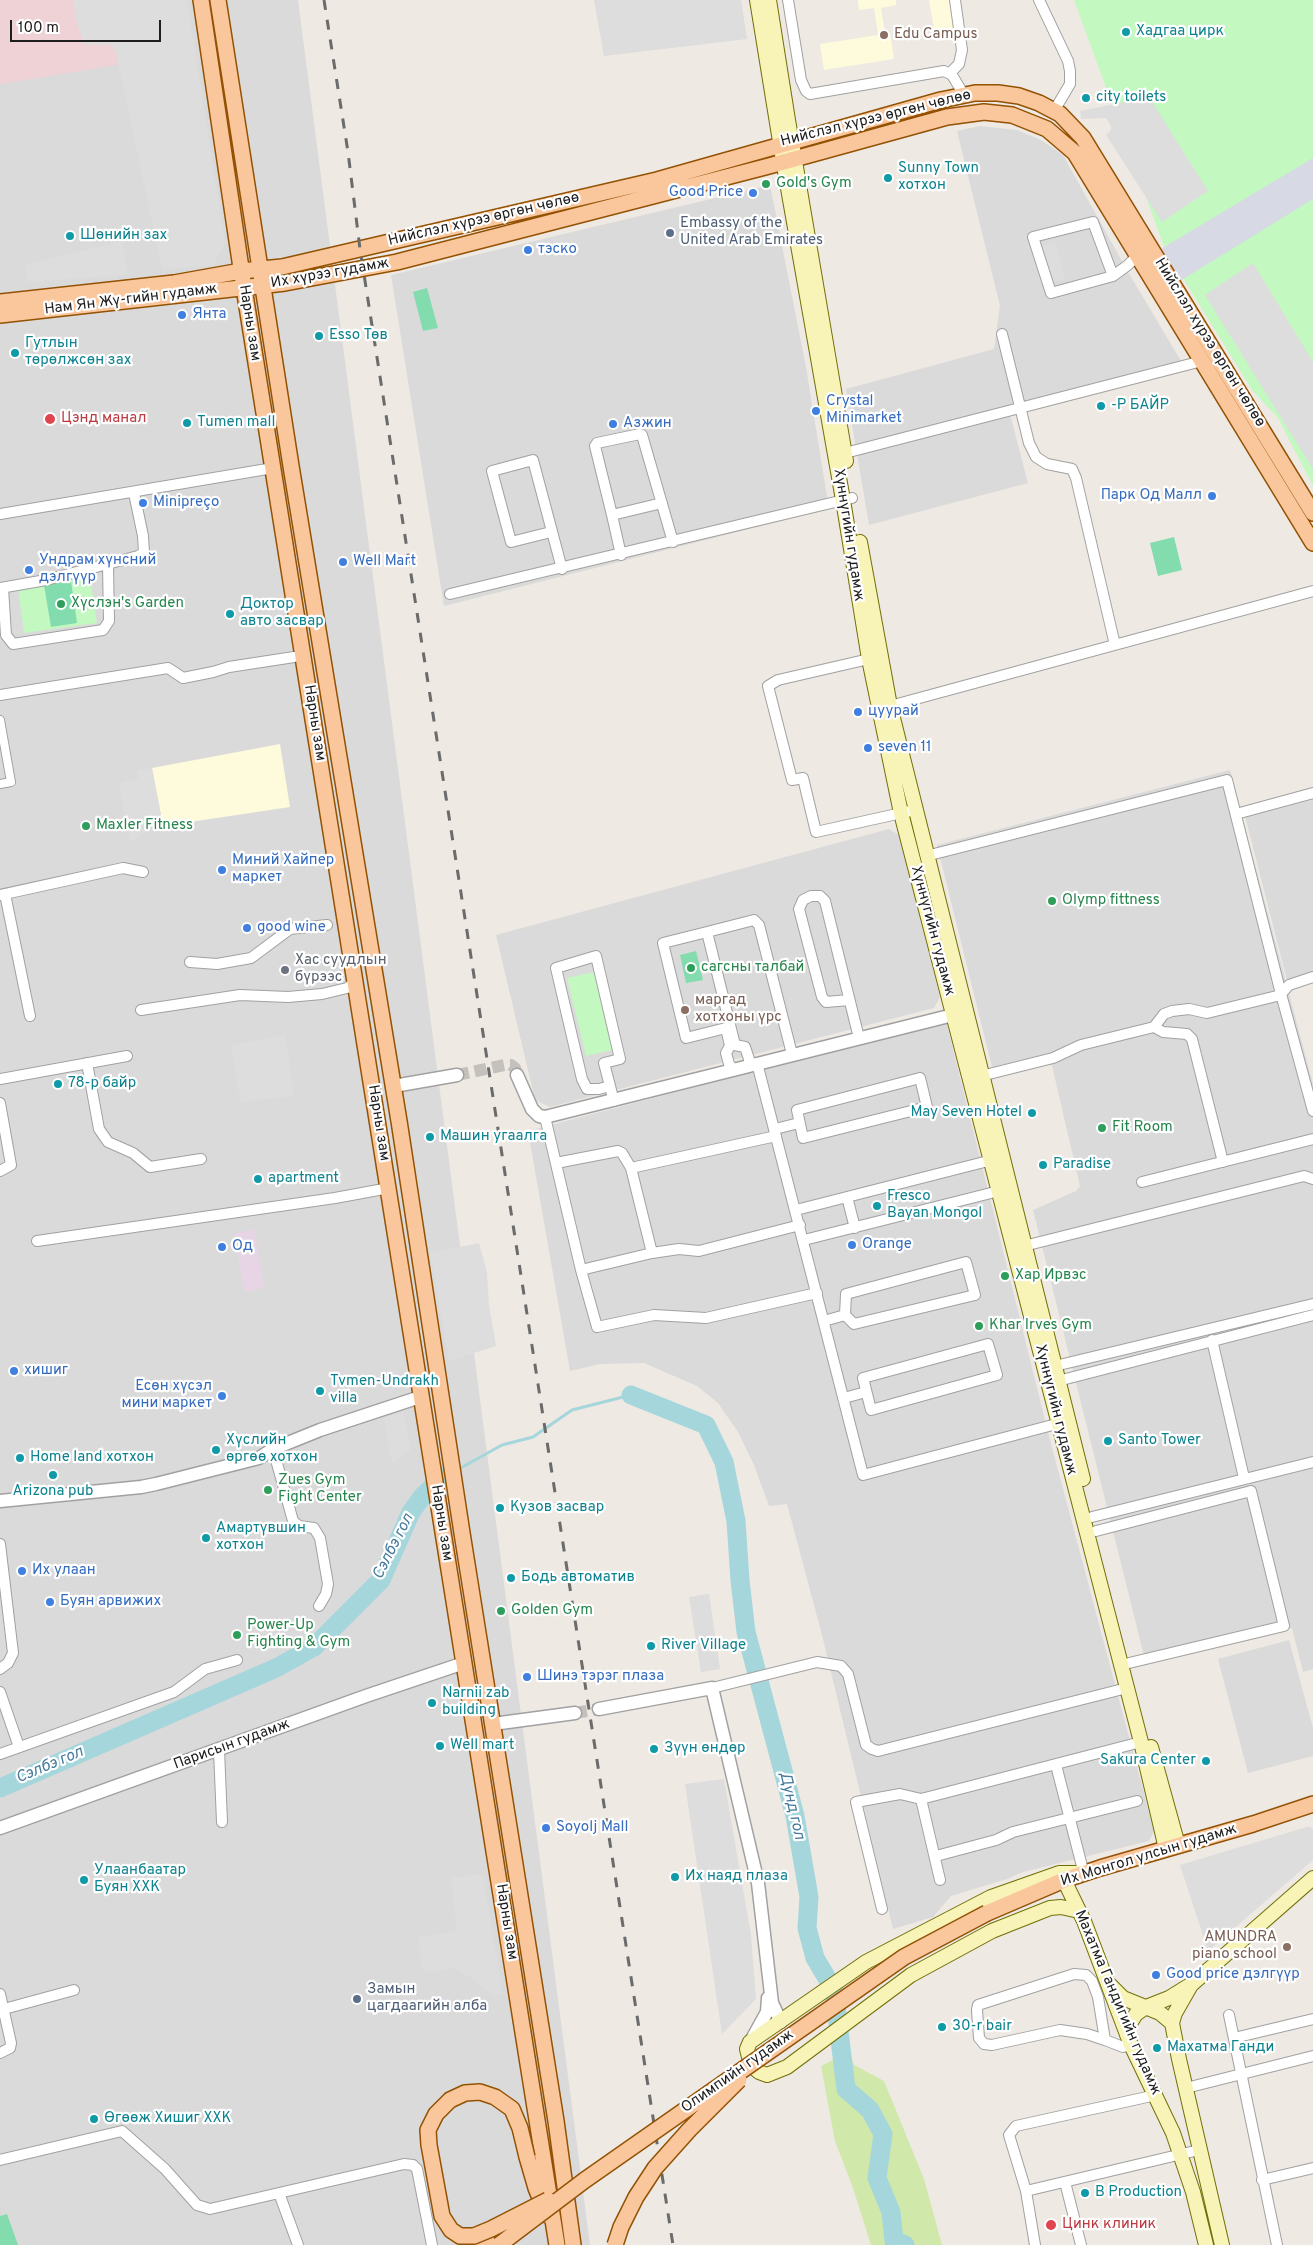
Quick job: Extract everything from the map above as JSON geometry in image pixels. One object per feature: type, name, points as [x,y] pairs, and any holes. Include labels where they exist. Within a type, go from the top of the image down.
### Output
[{"type":"main road","name":"Нарны зам","points":[[200,0],[241,271],[388,1184],[420,1397],[539,2124],[545,2196],[557,2242]]},
{"type":"main road","name":"Нарны зам","points":[[218,0],[408,1178],[574,2245]]},
{"type":"main road","name":"Хүннүгийн гудамж","points":[[757,0],[786,142]]},
{"type":"main road","name":"Хүннүгийн гудамж","points":[[769,0],[788,159],[848,499],[890,706],[908,812],[926,856],[960,1013],[982,1079],[997,1159],[999,1191],[1096,1531],[1172,1847]]},
{"type":"main road","name":"Нийслэл хүрээ өргөн чөлөө","points":[[241,271],[282,267],[657,180],[786,142],[964,95],[998,93],[1019,96],[1054,111],[1072,125],[1083,138],[1313,512]]},
{"type":"main road","name":"Нийслэл хүрээ өргөн чөлөө","points":[[397,262],[769,166],[788,159],[946,117],[984,112],[1012,115],[1047,129],[1075,153],[1313,543]]},
{"type":"main road","name":"Хүннүгийн гудамж","points":[[788,159],[844,453],[848,499],[869,659],[997,1159],[1024,1246],[1055,1366],[1064,1422],[1126,1688],[1172,1847]]},
{"type":"main road","name":"Их хүрээ гудамж","points":[[263,286],[397,262]]},
{"type":"main road","name":"Нам Ян Жү-гийн гудамж","points":[[0,302],[174,283],[241,271]]},
{"type":"main road","name":"Нам Ян Жү-гийн гудамж","points":[[0,315],[263,286]]},
{"type":"main road","points":[[1210,375],[1223,366]]},
{"type":"main road","points":[[312,706],[320,700],[330,702]]},
{"type":"main road","points":[[388,1184],[399,1177],[408,1178]]},
{"type":"main road","name":"Их Монгол улсын гудамж","points":[[987,1913],[1064,1880],[1253,1824],[1313,1804]]},
{"type":"main road","points":[[498,1869],[503,1873],[508,1873],[516,1867]]},
{"type":"main road","points":[[1079,1911],[1061,1907],[1050,1908],[992,1931],[934,1961],[787,2067],[767,2075],[759,2072],[751,2065],[747,2049],[750,2042],[866,1962],[991,1897],[1060,1873],[1084,1874]]},
{"type":"main road","points":[[1129,2040],[1129,2025],[1136,2014],[1146,2006],[1169,1998],[1191,1985],[1313,1878]]},
{"type":"main road","name":"Махатма Гандигийн гудамж","points":[[1064,1880],[1079,1911],[1129,2040],[1156,2094],[1181,2154],[1194,2192],[1206,2245]]},
{"type":"main road","points":[[500,1891],[510,1881],[519,1884]]},
{"type":"main road","name":"Олимпийн гудамж","points":[[499,2245],[585,2180],[904,1957],[987,1913]]},
{"type":"main road","points":[[1108,1983],[1123,1998],[1160,2013],[1172,2024],[1175,2013],[1191,1985]]},
{"type":"main road","name":"Махатма Гандигийн гудамж","points":[[1172,2024],[1222,2245]]},
{"type":"main road","points":[[615,2245],[621,2227],[636,2197],[655,2168],[689,2130],[772,2048]]},
{"type":"main road","points":[[480,2245],[545,2196],[527,2157],[520,2128],[512,2108],[495,2096],[480,2092],[465,2093],[450,2100],[436,2114],[428,2130],[428,2145],[442,2216],[451,2230],[460,2236],[474,2236],[491,2229],[585,2180]]},
{"type":"main road","points":[[539,2124],[556,2122]]},
{"type":"main road","points":[[508,2245],[528,2224]]},
{"type":"street","points":[[788,0],[801,80],[804,88],[810,94],[942,71],[950,73],[964,95]]},
{"type":"street","points":[[950,73],[959,64],[962,50],[955,0]]},
{"type":"street","points":[[1039,0],[1068,61],[1070,71],[1070,84],[1054,111]]},
{"type":"street","points":[[1113,276],[1093,222],[1033,237],[1051,293],[1113,276],[1137,256]]},
{"type":"street","points":[[1002,334],[1029,443],[1036,457],[1047,464],[1072,469],[1076,478],[1115,645]]},
{"type":"street","points":[[844,453],[1020,406],[1202,362]]},
{"type":"street","points":[[620,555],[595,446],[598,443],[642,435],[673,542]]},
{"type":"street","points":[[551,532],[511,542],[492,471],[533,460],[562,569]]},
{"type":"street","points":[[0,514],[134,493],[273,468]]},
{"type":"street","points":[[108,564],[109,621],[103,630],[14,644],[6,635],[2,588],[46,580],[144,553],[143,536],[134,493]]},
{"type":"street","points":[[450,594],[562,569],[848,499]]},
{"type":"street","points":[[612,515],[662,503]]},
{"type":"street","points":[[890,706],[1313,591]]},
{"type":"street","points":[[0,695],[168,668],[183,678],[229,667],[294,657]]},
{"type":"street","points":[[869,659],[778,680],[768,686],[792,780],[804,778],[816,832],[908,812]]},
{"type":"street","points":[[0,720],[11,782],[0,784]]},
{"type":"street","points":[[926,856],[1228,780],[1281,995],[1313,1111]]},
{"type":"street","points":[[1236,814],[1313,792]]},
{"type":"street","points":[[30,1016],[3,895],[123,868],[142,872]]},
{"type":"street","points":[[849,1000],[826,1002],[822,997],[799,909],[802,900],[811,896],[820,896],[825,901],[859,1038]]},
{"type":"street","points":[[733,1069],[729,1064],[726,1053],[730,1046],[726,1028],[686,1038],[663,943],[754,920],[759,926],[792,1054]]},
{"type":"street","points":[[190,962],[217,964],[251,958],[290,929],[327,926]]},
{"type":"street","points":[[707,932],[735,1045],[744,1047],[753,1064],[776,1132],[863,1475],[1064,1422]]},
{"type":"street","points":[[610,1086],[599,1090],[587,1089],[582,1079],[556,968],[596,956],[620,1059],[604,1063],[610,1086],[613,1101]]},
{"type":"street","points":[[982,1079],[1054,1064],[1081,1045],[1154,1027],[1160,1023],[1164,1014],[1177,1010],[1196,1010],[1207,1013],[1281,995],[1289,985],[1313,977]]},
{"type":"street","points":[[141,1010],[240,995],[288,997],[322,994],[347,988],[355,982]]},
{"type":"street","points":[[517,1075],[532,1109],[539,1116],[546,1117],[960,1013]]},
{"type":"street","points":[[1154,1027],[1163,1032],[1187,1034],[1192,1038],[1223,1162]]},
{"type":"street","points":[[0,1078],[127,1056]]},
{"type":"street","points":[[87,1063],[99,1128],[108,1142],[132,1153],[150,1167],[201,1159]]},
{"type":"street","points":[[394,1090],[457,1078]]},
{"type":"street","points":[[920,1078],[927,1108],[803,1138],[799,1123],[797,1110],[920,1078]]},
{"type":"street","points":[[0,1103],[11,1165],[0,1171]]},
{"type":"street","points":[[546,1117],[581,1270],[597,1327],[654,1315],[706,1318],[817,1293]]},
{"type":"street","points":[[631,1168],[776,1132],[799,1123]]},
{"type":"street","points":[[1142,1182],[1313,1139]]},
{"type":"street","points":[[556,1163],[618,1151],[622,1153],[631,1168],[652,1253]]},
{"type":"street","points":[[796,1210],[997,1159]]},
{"type":"street","points":[[1024,1246],[1304,1176],[1313,1179]]},
{"type":"street","points":[[37,1241],[334,1198],[388,1184]]},
{"type":"street","points":[[804,1240],[999,1191]]},
{"type":"street","points":[[847,1198],[856,1228]]},
{"type":"street","points":[[581,1270],[652,1253],[679,1249],[699,1251],[800,1225]]},
{"type":"street","points":[[966,1262],[975,1295],[854,1324],[845,1315],[846,1294],[966,1262]]},
{"type":"street","points":[[1055,1366],[1313,1304]]},
{"type":"street","points":[[824,1321],[845,1315]]},
{"type":"street","points":[[1058,1381],[1313,1315]]},
{"type":"street","points":[[1212,1340],[1244,1478]]},
{"type":"street","points":[[988,1344],[997,1375],[871,1410],[866,1392],[862,1378],[988,1344]]},
{"type":"street","points":[[844,1398],[866,1392]]},
{"type":"street","points":[[0,1501],[140,1487],[259,1458],[273,1449],[320,1430],[420,1397]]},
{"type":"street","points":[[273,1449],[293,1521],[299,1526],[314,1528],[320,1538],[328,1584],[326,1594],[319,1606]]},
{"type":"street","points":[[1092,1517],[1313,1462]]},
{"type":"street","points":[[1096,1531],[1251,1491],[1284,1626],[1129,1663]]},
{"type":"street","points":[[0,1544],[13,1653],[8,1663],[0,1668]]},
{"type":"street","points":[[0,1754],[174,1692],[205,1669],[237,1660]]},
{"type":"street","points":[[599,1709],[718,1686],[817,1662],[841,1666],[848,1674],[866,1745],[878,1751],[1126,1688]]},
{"type":"street","name":"Парисын гудамж","points":[[0,1828],[464,1663]]},
{"type":"street","points":[[718,1686],[758,1883],[769,1990],[773,2008],[785,2019]]},
{"type":"street","points":[[0,1692],[19,1747]]},
{"type":"street","points":[[492,1724],[575,1712]]},
{"type":"street","points":[[882,1909],[856,1802],[900,1794],[921,1798],[1141,1742]]},
{"type":"street","points":[[219,1750],[222,1822]]},
{"type":"street","points":[[1056,1765],[1068,1819],[1084,1874]]},
{"type":"street","points":[[921,1798],[936,1856],[940,1880]]},
{"type":"street","points":[[936,1856],[996,1840],[1013,1832],[1137,1801]]},
{"type":"street","points":[[1105,2040],[1098,1997],[1092,1981],[1086,1976],[1074,1974],[978,2005],[976,2010],[979,2038],[984,2044],[992,2045],[1060,2030],[1087,2034],[1123,2048],[1129,2040]]},
{"type":"street","points":[[4,2009],[74,1990]]},
{"type":"street","points":[[750,2042],[767,2012],[769,1990]]},
{"type":"street","points":[[0,1994],[11,2043],[10,2048],[0,2053]]},
{"type":"street","points":[[1229,2014],[1262,2180],[1278,2245]]},
{"type":"street","points":[[1234,2038],[1313,2020]]},
{"type":"street","points":[[1186,2088],[1313,2056]]},
{"type":"street","points":[[1035,2245],[1026,2191],[1009,2135],[1016,2126],[1156,2094]]},
{"type":"street","points":[[0,2160],[122,2131],[165,2169],[197,2205],[203,2208],[280,2193],[404,2164],[413,2165],[417,2169],[432,2245]]},
{"type":"street","points":[[1026,2191],[1199,2150]]},
{"type":"street","points":[[1262,2180],[1313,2168]]},
{"type":"street","points":[[1065,2182],[1081,2245]]},
{"type":"street","points":[[280,2193],[298,2245]]},
{"type":"shaded area","points":[[0,0],[298,0],[590,2245],[0,2245]]},
{"type":"shaded area","points":[[0,0],[181,0],[190,53],[0,84]]},
{"type":"shaded area","points":[[73,0],[187,0],[225,242],[213,266],[162,269],[116,53],[112,45],[84,44],[77,23]]},
{"type":"shaded area","points":[[594,0],[741,0],[747,39],[604,56]]},
{"type":"shaded area","name":"Edu Campus","points":[[858,0],[896,0],[896,5],[881,8],[885,33],[890,33],[894,59],[824,70],[820,44],[878,35],[874,8],[859,10]]},
{"type":"shaded area","name":"Edu Campus","points":[[929,0],[953,0],[958,38],[936,41]]},
{"type":"shaded area","points":[[1149,97],[1208,191],[1162,222],[1106,135],[1111,130],[1111,126],[1106,118],[1081,119],[1080,111]]},
{"type":"shaded area","points":[[980,126],[1017,130],[1041,140],[1063,155],[1128,272],[1187,371],[1010,414],[1028,483],[869,525],[846,389],[994,349],[1000,306],[957,131]]},
{"type":"shaded area","points":[[1313,158],[1313,199],[1180,281],[1161,249]]},
{"type":"shaded area","points":[[770,185],[806,367],[829,509],[444,606],[391,275]]},
{"type":"shaded area","points":[[123,241],[128,275],[27,282],[25,265]]},
{"type":"shaded area","points":[[1055,241],[1065,278],[1048,284],[1037,249]]},
{"type":"shaded area","points":[[1253,263],[1313,362],[1313,469],[1205,295]]},
{"type":"shaded area","points":[[280,744],[290,807],[163,826],[152,768]]},
{"type":"shaded area","points":[[152,768],[163,826],[148,829],[130,843],[119,786],[122,782],[138,779],[137,771]]},
{"type":"shaded area","points":[[1230,770],[1313,1084],[1313,1669],[1303,1672],[1292,1628],[1146,1664],[1033,1210],[1076,1191],[1080,1186],[1049,1053],[992,1067],[937,845]]},
{"type":"shaded area","points":[[1313,795],[1313,980],[1289,988],[1244,812]]},
{"type":"shaded area","points":[[889,829],[899,835],[940,997],[934,1008],[550,1107],[535,1100],[496,935]]},
{"type":"shaded area","points":[[946,1021],[1049,1436],[1154,1831],[1149,1841],[1023,1872],[1007,1879],[951,1896],[933,1917],[893,1929],[822,1635],[787,1504],[769,1506],[754,1465],[738,1432],[718,1403],[697,1386],[644,1363],[600,1364],[570,1371],[528,1131]]},
{"type":"shaded area","points":[[285,1035],[294,1096],[241,1102],[231,1045]]},
{"type":"shaded area","points":[[254,1229],[264,1288],[245,1292],[234,1234]]},
{"type":"shaded area","points":[[479,1243],[487,1273],[489,1305],[496,1346],[449,1361],[430,1253]]},
{"type":"shaded area","points":[[404,1412],[411,1449],[392,1464],[384,1418]]},
{"type":"shaded area","points":[[709,1594],[720,1669],[701,1672],[689,1597]]},
{"type":"shaded area","points":[[1289,1640],[1313,1728],[1313,1756],[1248,1773],[1218,1659]]},
{"type":"shaded area","points":[[724,1779],[751,1935],[756,1999],[722,2034],[685,1784]]},
{"type":"shaded area","points":[[1310,1826],[1313,1830],[1313,1860],[1208,1951],[1180,1865]]},
{"type":"shaded area","points":[[483,1874],[503,1994],[492,1996],[473,1979],[454,1968],[433,1972],[422,1970],[418,1937],[457,1931],[451,1878]]},
{"type":"green space","points":[[1074,0],[1313,0],[1313,486],[1278,418],[1252,390],[1165,249]]},
{"type":"green space","points":[[427,288],[438,328],[423,331],[413,292]]},
{"type":"green space","points":[[1174,537],[1182,570],[1158,576],[1150,543]]},
{"type":"green space","points":[[90,577],[97,623],[24,633],[18,587]]},
{"type":"green space","name":"Хүслэн's Garden","points":[[71,581],[77,623],[51,627],[44,585]]},
{"type":"green space","name":"сагсны талбай","points":[[696,951],[703,980],[686,983],[680,955]]},
{"type":"green space","points":[[594,972],[612,1050],[586,1056],[567,978]]},
{"type":"green space","points":[[849,2052],[854,2065],[884,2081],[924,2179],[942,2245],[871,2245],[853,2188],[835,2141],[821,2066]]},
{"type":"green space","points":[[7,2214],[18,2245],[0,2245],[0,2216]]},
{"type":"waterway","name":"Сэлбэ гол","points":[[457,1470],[502,1445],[533,1437],[572,1410],[631,1395]]},
{"type":"waterway","name":"Дунд гол","points":[[631,1395],[706,1425],[724,1462],[736,1521],[746,1632],[795,1816],[809,1897],[807,1928],[815,1958],[834,1990],[846,2089],[870,2110],[883,2134],[877,2178],[891,2212],[894,2241],[905,2245]]},
{"type":"waterway","name":"Сэлбэ гол","points":[[0,1788],[276,1668],[314,1647],[381,1580],[411,1512],[422,1497],[443,1477]]},
{"type":"tunnel","points":[[457,1075],[505,1065],[511,1065],[515,1068],[517,1075]]},
{"type":"tunnel","points":[[575,1713],[599,1709]]},
{"type":"railway","points":[[324,0],[348,152],[360,249],[673,2245]]},
{"type":"place","name":"Хадгаа цирк","points":[[1126,32]]},
{"type":"place","name":"Edu Campus","points":[[884,35]]},
{"type":"place","name":"city toilets","points":[[1086,98]]},
{"type":"place","name":"Sunny Town хотхон","points":[[888,178]]},
{"type":"place","name":"Gold's Gym","points":[[766,184]]},
{"type":"place","name":"Good Price","points":[[753,193]]},
{"type":"place","name":"Embassy of the United Arab Emirates","points":[[670,233]]},
{"type":"place","name":"Шөнийн зах","points":[[70,236]]},
{"type":"place","name":"тэско","points":[[528,250]]},
{"type":"place","name":"Янта","points":[[182,315]]},
{"type":"place","name":"Esso Төв","points":[[319,336]]},
{"type":"place","name":"Гутлын төрөлжсөн зах","points":[[15,353]]},
{"type":"place","name":"-Р БАЙР","points":[[1101,406]]},
{"type":"place","name":"Crystal Minimarket","points":[[816,411]]},
{"type":"place","name":"Цэнд манал","points":[[50,419]]},
{"type":"place","name":"Tumen mall","points":[[187,423]]},
{"type":"place","name":"Азжин","points":[[613,424]]},
{"type":"place","name":"Парк Од Малл","points":[[1212,496]]},
{"type":"place","name":"Minipreço","points":[[143,503]]},
{"type":"place","name":"Well Mart","points":[[343,562]]},
{"type":"place","name":"Ундрам хүнсний дэлгүүр","points":[[29,570]]},
{"type":"place","name":"Хүслэн's Garden","points":[[61,604]]},
{"type":"place","name":"Доктор авто засвар","points":[[230,614]]},
{"type":"place","name":"цуурай","points":[[858,712]]},
{"type":"place","name":"seven 11","points":[[868,748]]},
{"type":"place","name":"Maxler Fitness","points":[[86,826]]},
{"type":"place","name":"Миний Хайпер маркет","points":[[222,870]]},
{"type":"place","name":"Olymp fittness","points":[[1052,901]]},
{"type":"place","name":"good wine","points":[[247,928]]},
{"type":"place","name":"сагсны талбай","points":[[691,968]]},
{"type":"place","name":"Хас суудлын бүрээс","points":[[285,970]]},
{"type":"place","name":"маргад хотхоны үрс","points":[[685,1010]]},
{"type":"place","name":"78-р байр","points":[[58,1084]]},
{"type":"place","name":"May Seven Hotel","points":[[1032,1113]]},
{"type":"place","name":"Fit Room","points":[[1102,1128]]},
{"type":"place","name":"Машин угаалга","points":[[430,1137]]},
{"type":"place","name":"Paradise","points":[[1043,1165]]},
{"type":"place","name":"apartment","points":[[258,1179]]},
{"type":"place","name":"Fresco Bayan Mongol","points":[[877,1206]]},
{"type":"place","name":"Orange","points":[[852,1245]]},
{"type":"place","name":"Од","points":[[222,1247]]},
{"type":"place","name":"Хар Ирвэс","points":[[1005,1276]]},
{"type":"place","name":"Khar Irves Gym","points":[[979,1326]]},
{"type":"place","name":"хишиг","points":[[14,1371]]},
{"type":"place","name":"Tvmen-Undrakh villa","points":[[320,1391]]},
{"type":"place","name":"Есөн хүсэл мини маркет","points":[[222,1396]]},
{"type":"place","name":"Santo Tower","points":[[1108,1441]]},
{"type":"place","name":"Хүслийн өргөө хотхон","points":[[216,1450]]},
{"type":"place","name":"Home land хотхон","points":[[20,1458]]},
{"type":"place","name":"Arizona pub","points":[[53,1475]]},
{"type":"place","name":"Zues Gym Fight Center","points":[[268,1490]]},
{"type":"place","name":"Кузов засвар","points":[[500,1508]]},
{"type":"place","name":"Амартүвшин хотхон","points":[[206,1538]]},
{"type":"place","name":"Их улаан","points":[[22,1571]]},
{"type":"place","name":"Бодь автоматив","points":[[511,1578]]},
{"type":"place","name":"Буян арвижих","points":[[50,1602]]},
{"type":"place","name":"Golden Gym","points":[[501,1611]]},
{"type":"place","name":"Power-Up Fighting & Gym","points":[[237,1635]]},
{"type":"place","name":"River Village","points":[[651,1646]]},
{"type":"place","name":"Шинэ тэрэг плаза","points":[[527,1677]]},
{"type":"place","name":"Narnii zab building","points":[[432,1703]]},
{"type":"place","name":"Well mart","points":[[440,1746]]},
{"type":"place","name":"Зүүн өндөр","points":[[654,1749]]},
{"type":"place","name":"Sakura Center","points":[[1206,1761]]},
{"type":"place","name":"Soyolj Mall","points":[[546,1828]]},
{"type":"place","name":"Их наяд плаза","points":[[675,1877]]},
{"type":"place","name":"Улаанбаатар Буян ХХК","points":[[84,1880]]},
{"type":"place","name":"AMUNDRA piano school","points":[[1287,1947]]},
{"type":"place","name":"Good price дэлгүүр","points":[[1156,1975]]},
{"type":"place","name":"Замын цагдаагийн алба","points":[[357,1999]]},
{"type":"place","name":"30-r bair","points":[[942,2027]]},
{"type":"place","name":"Махатма Ганди","points":[[1157,2048]]},
{"type":"place","name":"Өгөөж Хишиг ХХК","points":[[94,2119]]},
{"type":"place","name":"B Production","points":[[1085,2193]]},
{"type":"place","name":"Цинк клиник","points":[[1051,2225]]}]
